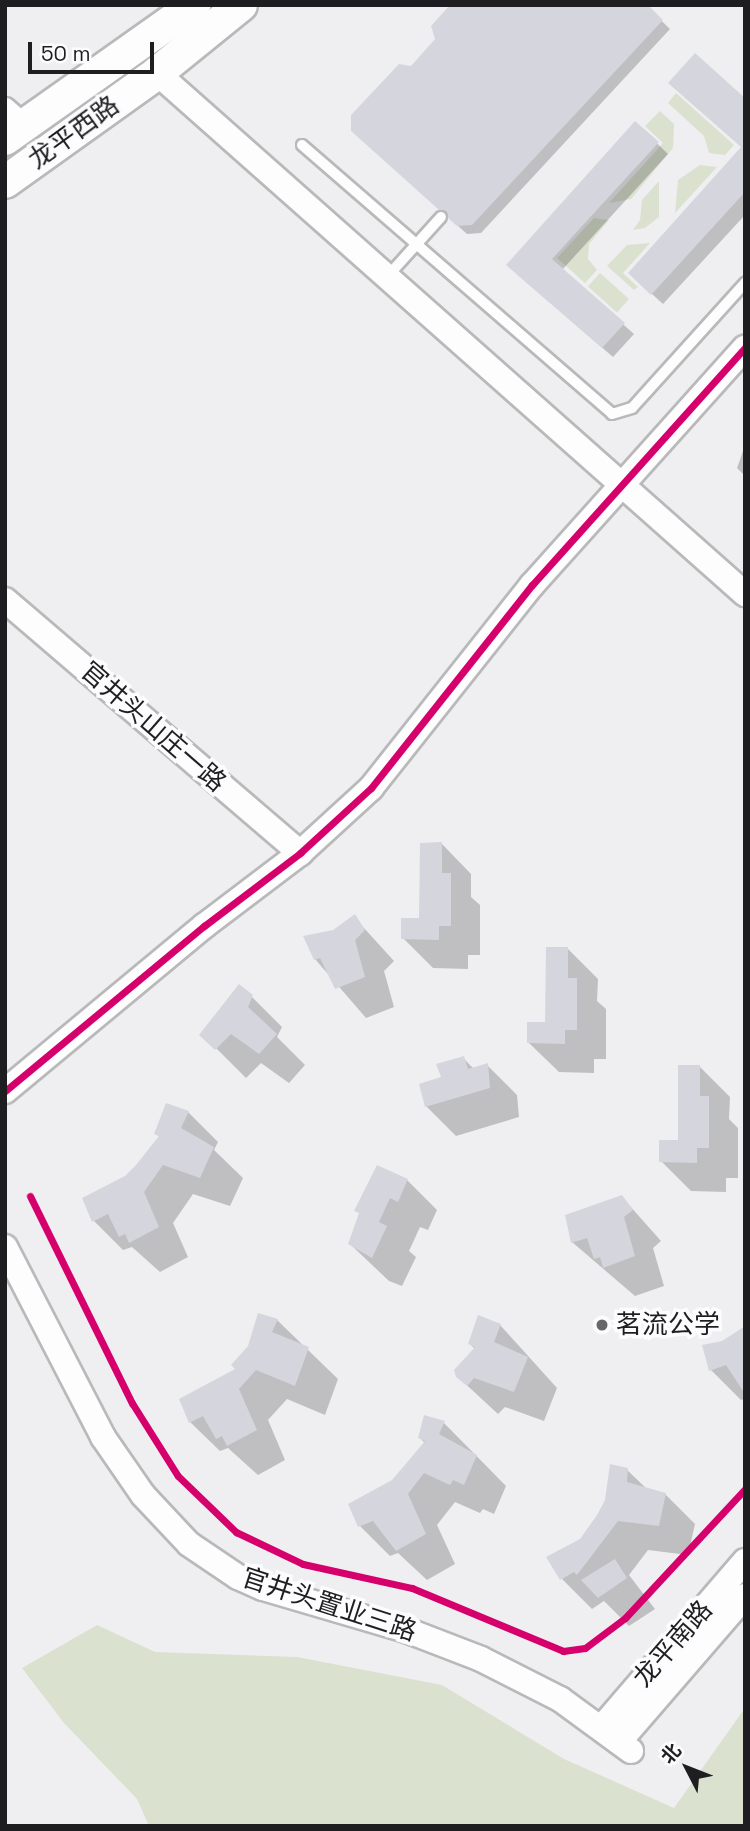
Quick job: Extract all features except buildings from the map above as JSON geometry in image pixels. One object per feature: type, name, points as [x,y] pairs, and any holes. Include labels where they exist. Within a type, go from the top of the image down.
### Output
[{"type":"main road","name":"龙平西路","points":[[12,124],[194,5]]},
{"type":"main road","name":"龙平西路","points":[[5,182],[157,73],[241,5]]},
{"type":"street","points":[[157,73],[745,594]]},
{"type":"street","points":[[5,1091],[204,926],[300,853],[371,788],[532,585],[745,348]]},
{"type":"street","name":"官井头山庄一路","points":[[5,600],[300,853]]},
{"type":"street","name":"官井头置业三路","points":[[5,1247],[103,1437],[143,1495],[189,1544],[238,1577],[263,1588],[406,1630],[481,1659],[560,1699],[617,1740]]},
{"type":"street","name":"龙平南路","points":[[617,1740],[745,1561]]},
{"type":"street","name":"龙平南路","points":[[617,1740],[745,1596]]},
{"type":"lane","points":[[302,145],[612,414],[632,408],[745,283]]},
{"type":"lane","points":[[386,278],[441,217]]},
{"type":"green space","points":[[676,93],[734,145],[725,155],[709,153],[704,136],[668,103]]},
{"type":"green space","points":[[660,111],[674,124],[673,148],[631,199],[609,203],[663,143],[645,126]]},
{"type":"green space","points":[[700,165],[717,167],[675,213],[678,180]]},
{"type":"green space","points":[[659,181],[659,217],[645,228],[633,230],[640,220],[642,200]]},
{"type":"green space","points":[[594,218],[609,220],[589,244],[588,259],[597,270],[585,283],[557,258]]},
{"type":"green space","points":[[650,243],[623,273],[638,287],[634,290],[607,266],[627,245]]},
{"type":"green space","points":[[600,273],[629,299],[617,312],[588,286]]},
{"type":"green space","points":[[97,1625],[155,1652],[297,1657],[442,1685],[564,1759],[674,1808],[745,1708],[745,1826],[149,1826],[137,1799],[64,1723],[22,1668]]},
{"type":"cycle path","points":[[5,1091],[204,926],[300,853],[371,788],[532,585],[745,348]]},
{"type":"cycle path","points":[[30,1196],[132,1403],[178,1476],[236,1532],[303,1564],[412,1588],[563,1651],[585,1648],[625,1618],[745,1489]]},
{"type":"place","name":"茗流公学","points":[[602,1325]]}]
